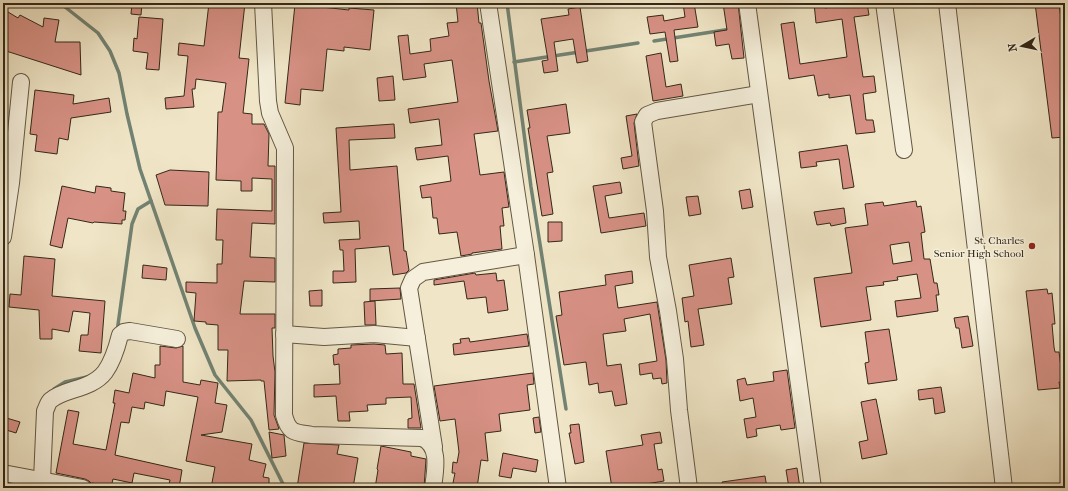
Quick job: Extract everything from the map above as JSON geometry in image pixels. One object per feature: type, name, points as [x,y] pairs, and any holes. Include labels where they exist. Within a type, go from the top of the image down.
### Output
[{"type":"street","points":[[263,3],[268,101],[270,113],[285,148],[284,415],[287,425],[294,432],[312,435],[422,438],[427,440],[434,447]]},
{"type":"street","points":[[488,3],[526,255],[558,488]]},
{"type":"street","points":[[747,3],[813,488]]},
{"type":"street","points":[[884,3],[904,150]]},
{"type":"street","points":[[947,3],[1004,488]]},
{"type":"street","points":[[3,237],[11,183],[21,82]]},
{"type":"street","points":[[689,488],[679,410],[675,359],[658,257],[655,211],[643,122],[647,115],[657,111],[759,94]]},
{"type":"street","points":[[433,488],[435,456],[434,447],[409,288],[413,279],[422,272],[526,255]]},
{"type":"street","points":[[42,480],[45,411],[50,400],[83,387],[96,380],[105,372],[115,352],[120,335],[124,332],[130,331],[177,340]]},
{"type":"street","points":[[284,334],[324,337],[374,334],[417,338]]},
{"type":"street","points":[[3,473],[83,488]]},
{"type":"building","points":[[132,3],[142,3],[141,15],[131,14]]},
{"type":"building","points":[[209,3],[245,3],[239,58],[249,59],[243,113],[252,114],[252,124],[264,124],[269,134],[268,166],[275,166],[275,224],[252,223],[250,257],[275,258],[275,282],[244,281],[240,314],[275,314],[275,328],[272,328],[275,372],[274,415],[279,429],[269,430],[264,381],[227,381],[228,350],[218,350],[218,325],[194,321],[196,293],[186,292],[186,282],[217,283],[217,264],[222,264],[223,240],[216,240],[217,209],[272,211],[272,179],[252,178],[252,191],[241,191],[241,181],[216,180],[218,112],[222,112],[226,83],[196,79],[195,89],[192,89],[194,107],[166,109],[165,98],[184,96],[188,56],[178,55],[179,43],[204,46]]},
{"type":"building","points":[[456,3],[477,3],[479,23],[481,23],[498,131],[474,134],[480,175],[504,172],[509,207],[502,208],[504,226],[500,226],[502,249],[461,256],[457,232],[439,234],[437,218],[433,218],[431,197],[422,198],[420,186],[451,181],[448,156],[417,160],[415,148],[442,145],[439,119],[410,123],[408,109],[458,102],[452,60],[424,64],[426,77],[403,80],[398,36],[408,35],[410,54],[431,51],[430,39],[449,36],[447,23],[458,22]]},
{"type":"building","points":[[683,3],[694,3],[698,27],[674,30],[678,61],[670,62],[665,32],[650,34],[647,17],[663,15],[664,21],[685,17]]},
{"type":"building","points":[[723,3],[738,3],[744,58],[732,59],[729,44],[716,46],[714,32],[727,30]]},
{"type":"building","points":[[814,3],[824,3],[825,8],[847,3],[867,3],[869,15],[854,17],[863,77],[874,76],[876,92],[863,94],[866,120],[873,120],[875,132],[856,134],[850,95],[829,98],[829,94],[818,96],[814,75],[789,79],[781,24],[794,22],[800,64],[847,57],[842,19],[816,23]]},
{"type":"building","points":[[1035,3],[1059,3],[1065,49],[1065,137],[1052,138]]},
{"type":"building","points":[[295,4],[349,10],[349,8],[374,10],[370,50],[344,47],[344,51],[327,49],[323,91],[301,89],[300,105],[285,103]]},
{"type":"building","points":[[580,7],[588,61],[577,63],[573,39],[554,42],[558,71],[544,73],[542,61],[548,60],[541,19],[569,15],[568,9]]},
{"type":"building","points":[[3,9],[18,18],[20,15],[43,27],[44,18],[59,20],[55,42],[80,42],[81,75],[3,50]]},
{"type":"building","points":[[139,17],[163,19],[159,70],[146,69],[148,53],[133,51],[134,38],[137,39]]},
{"type":"building","points":[[661,53],[666,87],[681,84],[683,96],[653,101],[646,56]]},
{"type":"building","points":[[393,76],[395,100],[379,101],[377,78]]},
{"type":"building","points":[[35,90],[74,95],[73,104],[109,98],[111,112],[71,118],[68,140],[59,138],[57,154],[35,151],[37,135],[30,134]]},
{"type":"building","points":[[566,104],[570,133],[547,136],[553,172],[547,173],[553,214],[542,216],[528,128],[530,128],[527,110]]},
{"type":"building","points":[[637,114],[634,123],[639,166],[623,169],[621,158],[632,156],[626,116]]},
{"type":"building","points":[[394,124],[395,138],[349,140],[350,170],[397,166],[404,251],[406,251],[409,270],[406,273],[393,275],[389,246],[355,249],[356,282],[333,283],[333,271],[344,271],[343,250],[340,250],[339,240],[360,239],[359,221],[324,223],[323,213],[341,212],[336,128]]},
{"type":"building","points":[[3,127],[7,128],[4,154],[3,154]]},
{"type":"building","points":[[847,145],[854,187],[843,189],[839,159],[816,162],[817,166],[801,168],[799,152]]},
{"type":"building","points":[[170,170],[209,172],[208,206],[165,205],[156,175]]},
{"type":"building","points":[[620,182],[622,193],[605,196],[609,218],[644,213],[646,226],[601,233],[593,186]]},
{"type":"building","points":[[62,186],[95,193],[96,186],[111,188],[111,191],[125,193],[123,211],[126,211],[125,220],[122,220],[122,224],[93,223],[68,218],[62,248],[50,245]]},
{"type":"building","points":[[750,189],[753,207],[742,209],[739,191]]},
{"type":"building","points":[[698,196],[701,214],[689,216],[686,197]]},
{"type":"building","points":[[916,201],[917,207],[921,206],[925,232],[921,233],[924,259],[930,259],[934,283],[937,283],[939,295],[936,295],[938,311],[897,317],[895,301],[921,298],[917,274],[897,277],[898,280],[883,282],[884,285],[866,287],[871,320],[821,327],[814,278],[852,273],[845,228],[868,225],[865,204],[883,202],[884,206]],"holes":[[[909,242],[912,261],[893,264],[890,245]]]},
{"type":"building","points":[[844,208],[846,223],[831,226],[830,223],[817,225],[814,212]]},
{"type":"building","points":[[548,222],[562,222],[562,241],[548,242]]},
{"type":"building","points":[[24,256],[55,259],[52,296],[105,301],[101,353],[79,351],[81,335],[88,335],[90,313],[73,311],[69,332],[52,329],[52,339],[40,339],[39,310],[9,307],[10,294],[21,295]]},
{"type":"building","points":[[731,258],[734,277],[728,278],[732,304],[698,309],[704,345],[691,347],[688,321],[685,322],[682,298],[694,296],[689,265]]},
{"type":"building","points":[[143,265],[167,268],[166,280],[142,278]]},
{"type":"building","points":[[632,271],[633,283],[615,286],[618,308],[657,302],[666,360],[667,383],[662,384],[661,378],[653,379],[652,373],[640,375],[639,364],[657,361],[650,314],[624,319],[626,331],[603,334],[607,366],[621,364],[627,404],[615,406],[612,391],[599,393],[598,383],[589,385],[586,362],[564,365],[556,316],[562,315],[559,292],[606,285],[605,275]]},
{"type":"building","points":[[475,273],[476,275],[496,273],[497,281],[504,280],[508,310],[488,313],[486,297],[467,299],[464,281],[434,285],[434,280]]},
{"type":"building","points":[[400,288],[401,299],[370,301],[370,289]]},
{"type":"building","points":[[1047,289],[1048,294],[1052,293],[1055,324],[1052,324],[1054,347],[1055,352],[1059,352],[1063,382],[1059,382],[1060,388],[1038,390],[1026,291]]},
{"type":"building","points":[[322,290],[322,306],[310,306],[309,291]]},
{"type":"building","points":[[375,301],[376,325],[365,325],[364,302]]},
{"type":"building","points":[[968,316],[973,346],[962,348],[959,328],[956,328],[954,318]]},
{"type":"building","points":[[889,329],[897,380],[868,384],[865,363],[869,362],[865,332]]},
{"type":"building","points":[[527,334],[529,346],[454,355],[453,344],[461,343],[460,339],[469,338],[470,342]]},
{"type":"building","points":[[351,345],[385,345],[386,354],[402,353],[403,384],[414,384],[421,428],[408,428],[408,419],[412,418],[411,397],[386,398],[386,404],[367,405],[368,411],[349,412],[350,421],[338,421],[336,396],[314,397],[314,385],[340,384],[339,364],[334,365],[333,355],[338,354],[338,349],[351,348]]},
{"type":"building","points":[[160,346],[176,348],[183,346],[183,382],[200,385],[201,380],[218,383],[215,403],[227,405],[222,432],[201,435],[252,444],[249,460],[266,464],[263,477],[269,478],[269,488],[211,488],[215,467],[186,461],[198,397],[166,391],[164,406],[145,402],[144,409],[132,407],[129,423],[121,422],[115,455],[182,470],[179,488],[168,488],[170,480],[134,473],[132,483],[113,479],[111,487],[92,484],[85,479],[56,473],[68,410],[79,412],[73,444],[106,450],[115,403],[113,403],[115,390],[129,393],[133,373],[155,378],[155,365],[160,365]]},
{"type":"building","points":[[787,370],[795,428],[781,430],[780,425],[756,429],[757,436],[747,438],[744,419],[756,417],[753,398],[740,401],[737,380],[745,378],[747,385],[774,381],[773,372]]},
{"type":"building","points":[[533,373],[534,384],[527,385],[530,410],[499,414],[501,431],[485,433],[488,461],[481,460],[477,488],[452,488],[455,473],[452,473],[453,462],[457,463],[459,452],[455,419],[440,421],[434,386]]},
{"type":"building","points":[[941,387],[945,412],[935,414],[933,398],[919,400],[918,390]]},
{"type":"building","points":[[876,399],[887,454],[862,459],[859,442],[868,440],[861,402]]},
{"type":"building","points":[[3,417],[20,422],[16,433],[3,429]]},
{"type":"building","points":[[539,417],[541,432],[535,433],[533,418]]},
{"type":"building","points":[[579,424],[584,462],[575,464],[569,433],[571,433],[570,425]]},
{"type":"building","points":[[269,432],[284,435],[286,456],[272,458]]},
{"type":"building","points":[[660,432],[662,443],[654,444],[658,470],[662,469],[664,481],[640,485],[641,488],[612,488],[606,451],[643,445],[641,435]]},
{"type":"building","points":[[304,443],[339,445],[337,454],[358,458],[353,488],[297,488]]},
{"type":"building","points":[[381,446],[411,452],[411,456],[426,459],[424,488],[375,488]]},
{"type":"building","points":[[503,453],[538,460],[536,472],[513,468],[511,478],[499,476]]},
{"type":"building","points":[[797,468],[800,488],[789,488],[786,470]]},
{"type":"building","points":[[765,476],[767,488],[723,488],[722,482]]},
{"type":"waterway","points":[[60,3],[98,33],[110,51],[119,73],[140,169],[195,328],[215,375],[251,420],[285,488]]},
{"type":"waterway","points":[[507,3],[531,187],[566,409]]},
{"type":"waterway","points":[[654,41],[731,29]]},
{"type":"waterway","points":[[514,62],[638,43]]},
{"type":"waterway","points":[[117,332],[132,224],[138,209],[151,201]]},
{"type":"waterway","points":[[54,389],[65,382],[87,377]]},
{"type":"place","name":"St. Charles Senior High School","points":[[1032,246]]}]
